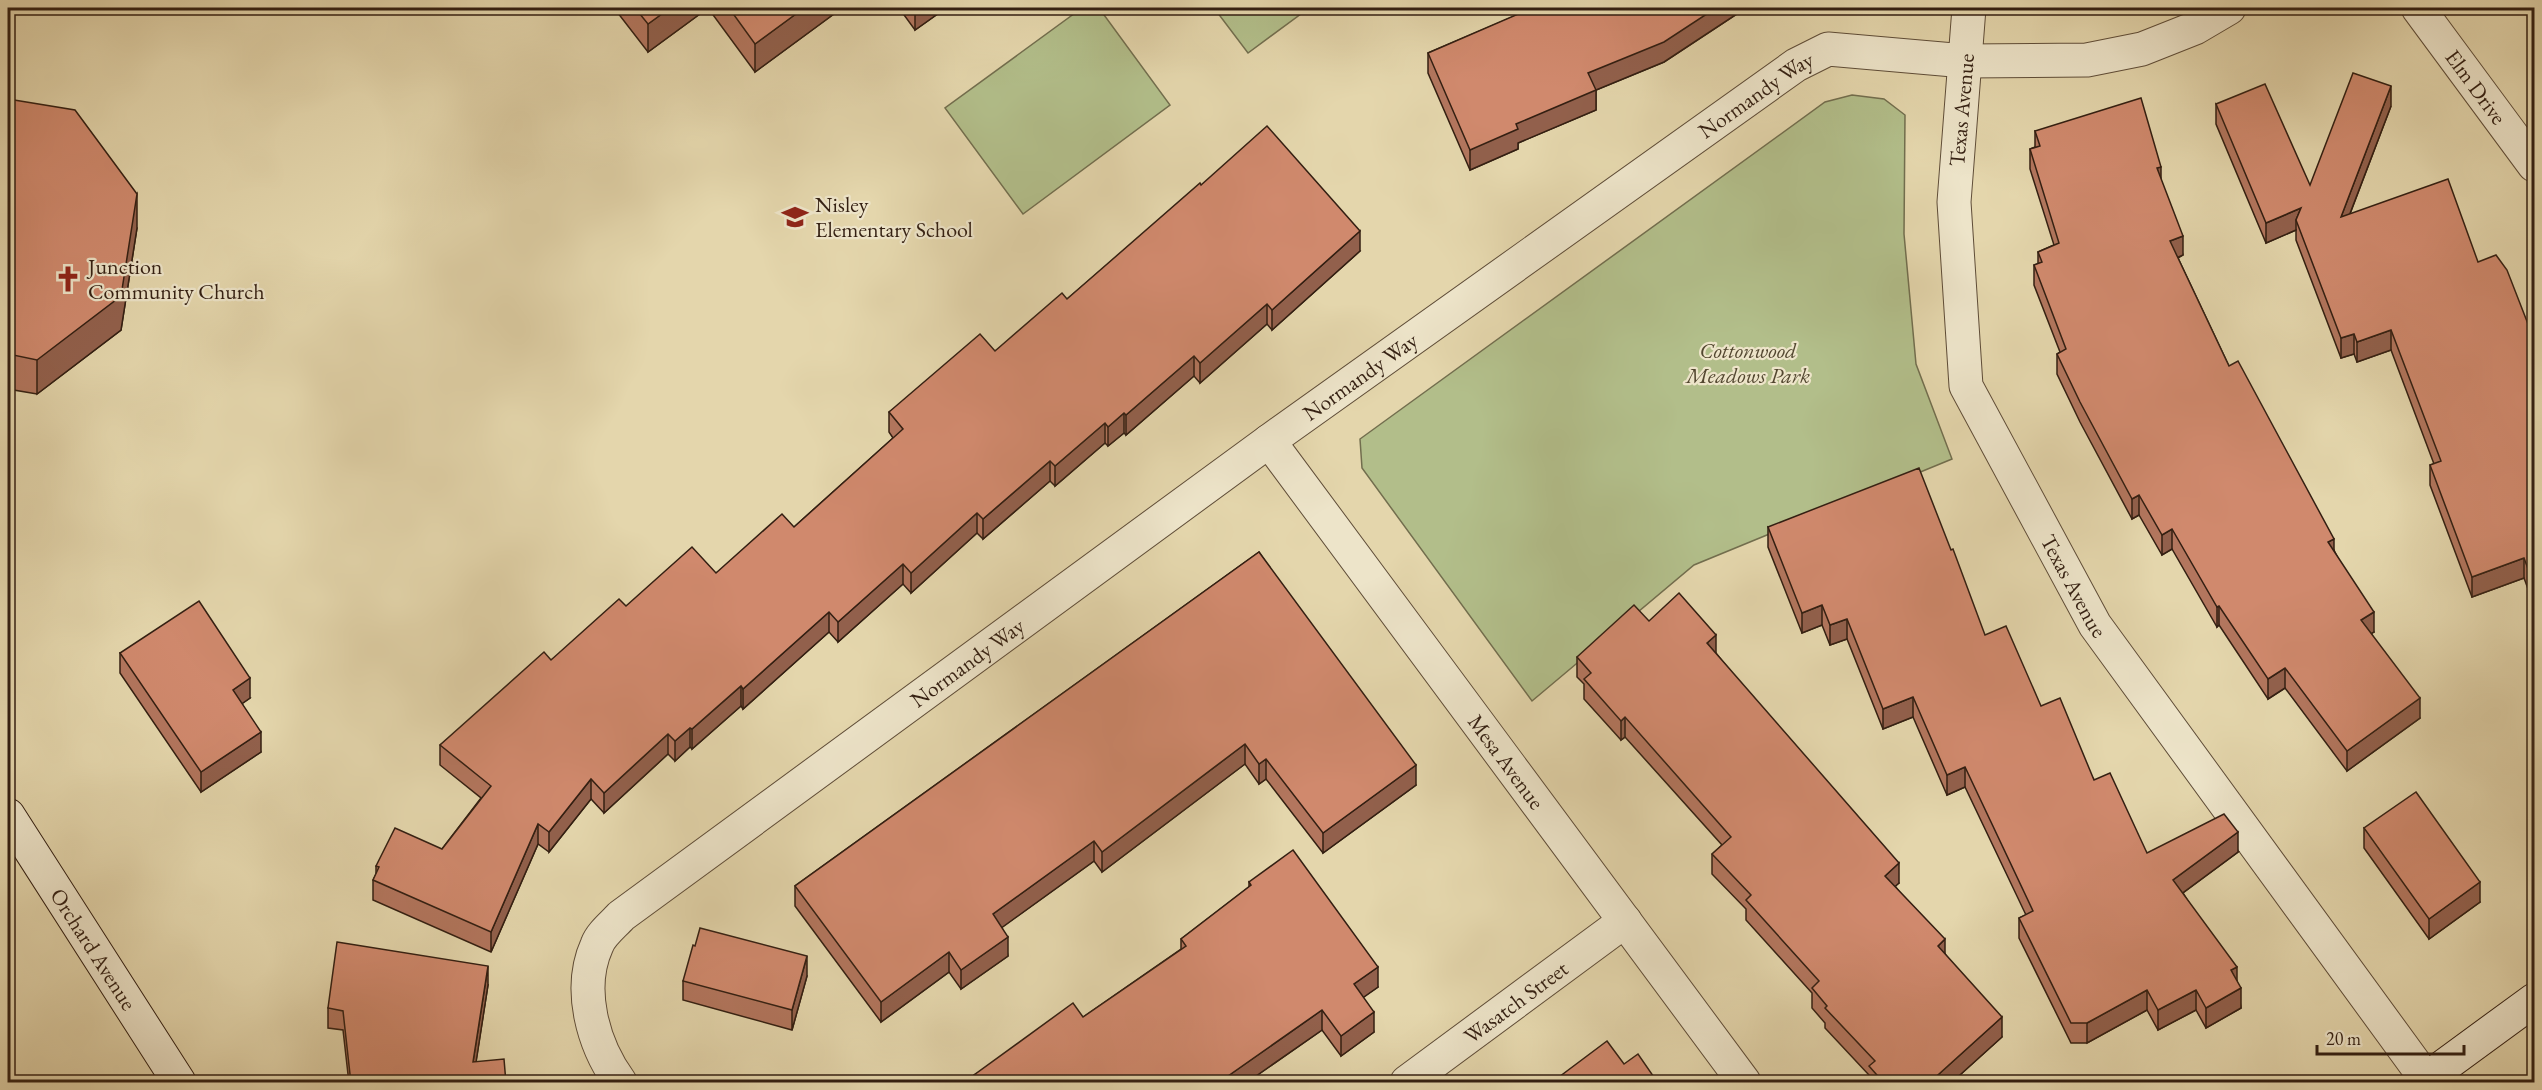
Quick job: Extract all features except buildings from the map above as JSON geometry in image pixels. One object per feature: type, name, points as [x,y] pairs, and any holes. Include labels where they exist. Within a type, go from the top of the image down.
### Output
[{"type":"street","name":"Texas Avenue","points":[[1969,8],[1954,202],[1966,386],[2095,625],[2424,1081]]},
{"type":"street","name":"Normandy Way","points":[[620,1083],[596,1038],[590,1006],[588,975],[597,943],[621,916],[651,891],[1269,441],[1796,65],[1828,49],[1965,61],[2086,60],[2142,49],[2195,28],[2229,8]]},
{"type":"street","name":"Elm Drive","points":[[2418,8],[2535,165]]},
{"type":"street","name":"Mesa Avenue","points":[[1269,441],[1744,1083]]},
{"type":"street","name":"Orchard Avenue","points":[[8,815],[179,1083]]},
{"type":"street","name":"Wasatch Street","points":[[1407,1083],[1625,921]]},
{"type":"street","points":[[2424,1081],[2535,1000]]},
{"type":"green space","points":[[1082,8],[1099,8],[1170,105],[1023,214],[945,108]]},
{"type":"green space","points":[[1214,8],[1309,8],[1248,53]]},
{"type":"green space","name":"Cottonwood Meadows Park","points":[[1852,95],[1884,99],[1905,115],[1904,234],[1916,364],[1952,459],[1694,565],[1532,701],[1362,468],[1360,439],[1825,102]]},
{"type":"place","name":"Nisley Elementary School","points":[[795,217]]},
{"type":"place","name":"Junction Community Church","points":[[68,279]]}]
